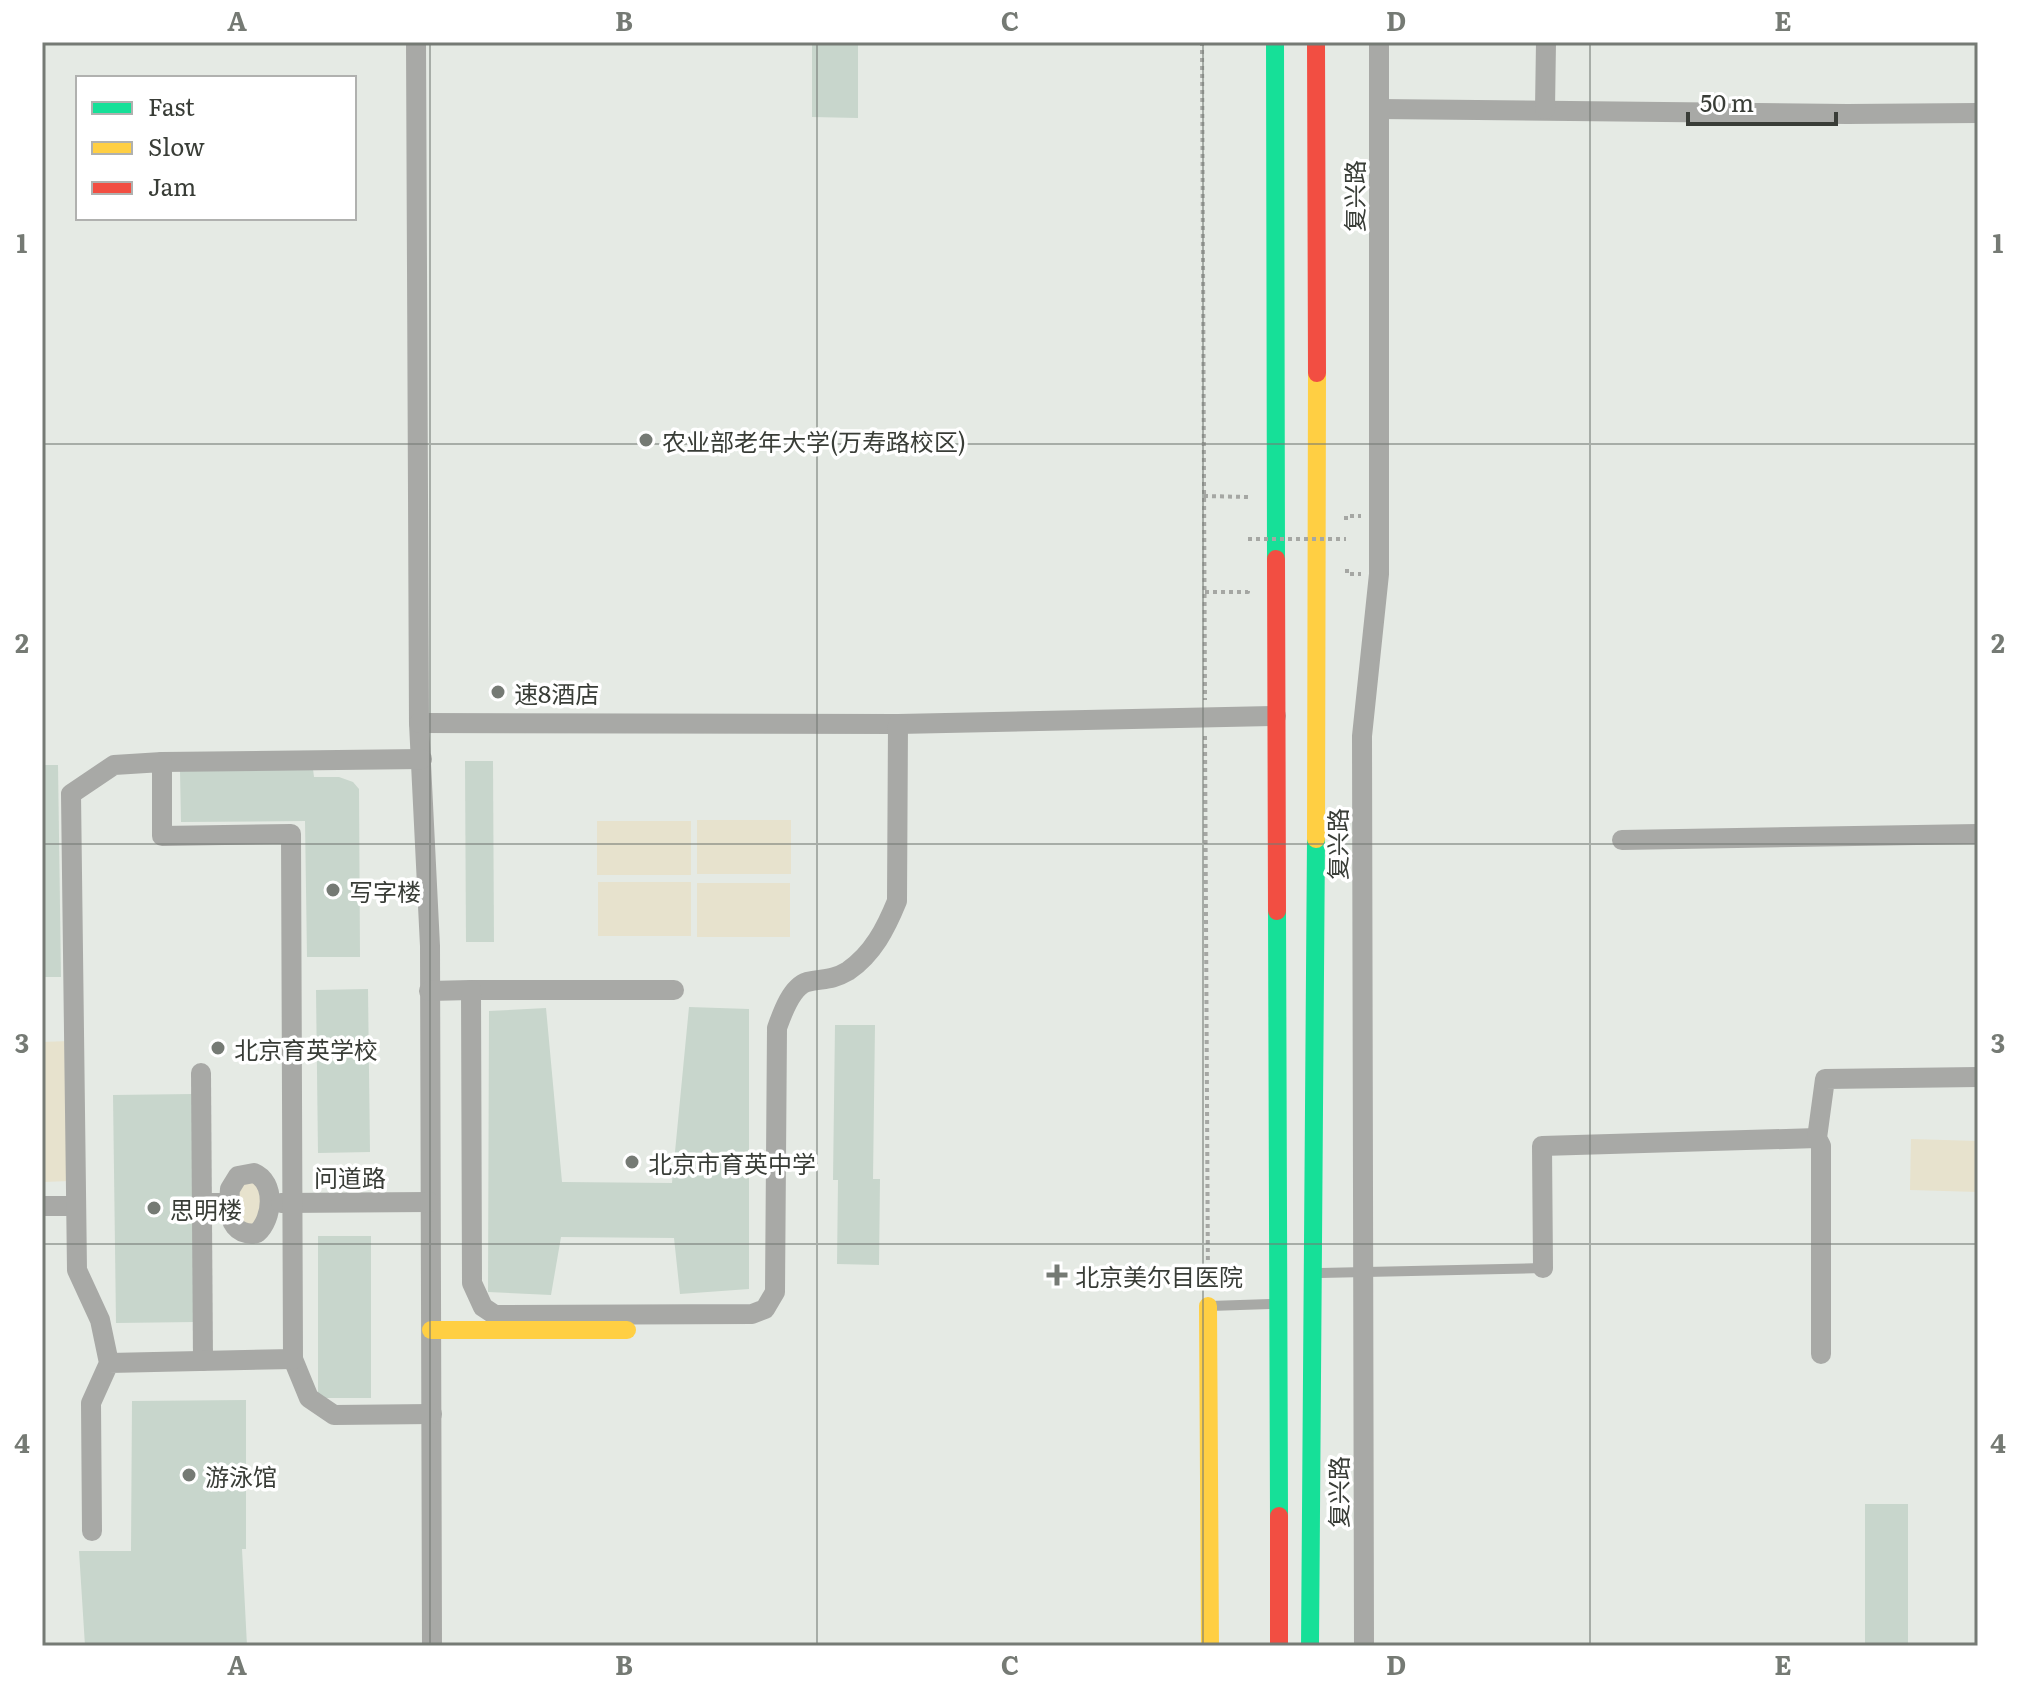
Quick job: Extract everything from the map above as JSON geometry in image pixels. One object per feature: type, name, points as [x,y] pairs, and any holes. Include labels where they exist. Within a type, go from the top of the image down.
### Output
[{"type":"main road","points":[[1275,42],[1276,716],[1283,1299],[1279,1646]]},
{"type":"main road","name":"复兴路","points":[[1310,1646],[1308,1279],[1317,661],[1316,42]]},
{"type":"main road","points":[[1208,1306],[1210,1646]]},
{"type":"main road","points":[[431,1330],[627,1330]]},
{"type":"street","points":[[416,42],[419,723],[429,991],[432,1646]]},
{"type":"street","name":"复兴路","points":[[1364,1646],[1362,736],[1379,574],[1379,42]]},
{"type":"street","points":[[1545,109],[1546,42]]},
{"type":"street","points":[[1379,109],[1978,113]]},
{"type":"street","points":[[419,723],[898,724],[1276,716]]},
{"type":"street","points":[[471,990],[472,1283],[483,1307],[495,1315],[752,1314],[765,1309],[775,1292],[777,1028],[798,988],[805,982],[830,981],[849,970],[872,949],[888,924],[897,901],[898,724]]},
{"type":"street","points":[[92,1531],[91,1403],[109,1363],[100,1320],[77,1270],[71,794],[114,765],[422,759]]},
{"type":"street","points":[[162,762],[162,836],[291,834],[293,1359],[309,1398],[334,1415],[432,1414]]},
{"type":"street","points":[[1622,840],[1978,834]]},
{"type":"street","points":[[429,991],[674,990]]},
{"type":"street","points":[[201,1073],[203,1361]]},
{"type":"street","points":[[1821,1354],[1821,1146],[1817,1138],[1825,1079],[1978,1077]]},
{"type":"street","points":[[1543,1268],[1542,1146],[1817,1138]]},
{"type":"street","points":[[254,1173],[267,1183],[268,1218],[257,1233],[247,1234],[238,1230],[231,1221],[229,1203],[230,1189],[241,1174],[254,1173]]},
{"type":"street","name":"问道路","points":[[269,1203],[430,1202]]},
{"type":"street","points":[[202,1203],[229,1203]]},
{"type":"street","points":[[42,1206],[76,1206]]},
{"type":"street","points":[[109,1363],[293,1359]]},
{"type":"lane","points":[[1308,1279],[1363,1271],[1543,1268]]},
{"type":"lane","points":[[1208,1306],[1283,1299]]},
{"type":"path","points":[[1202,42],[1208,1306]]},
{"type":"path","points":[[1204,496],[1248,497]]},
{"type":"path","points":[[1248,539],[1346,539]]},
{"type":"path","points":[[1205,592],[1248,592]]},
{"type":"shaded area","points":[[697,820],[791,820],[791,874],[697,874]]},
{"type":"shaded area","points":[[597,821],[691,821],[691,875],[597,875]]},
{"type":"shaded area","points":[[598,882],[691,882],[691,936],[598,936]]},
{"type":"shaded area","points":[[697,883],[790,883],[790,937],[697,937]]},
{"type":"shaded area","points":[[69,1041],[71,1181],[42,1182],[42,1042]]},
{"type":"shaded area","points":[[1911,1139],[1978,1141],[1978,1192],[1910,1190]]},
{"type":"shaded area","points":[[241,1176],[261,1177],[262,1226],[236,1223]]},
{"type":"building","points":[[812,42],[858,42],[858,118],[812,117]]},
{"type":"building","points":[[465,761],[493,761],[494,942],[466,942]]},
{"type":"building","points":[[42,765],[58,765],[61,977],[42,977]]},
{"type":"building","name":"写字楼","points":[[313,769],[314,777],[339,777],[353,782],[359,789],[360,957],[307,957],[305,821],[181,822],[180,771]]},
{"type":"building","points":[[368,989],[370,1152],[318,1153],[316,990]]},
{"type":"building","points":[[689,1007],[749,1009],[749,1289],[680,1294],[674,1238],[561,1237],[551,1295],[488,1292],[489,1011],[546,1008],[562,1182],[672,1183]]},
{"type":"building","points":[[835,1025],[875,1025],[873,1179],[880,1179],[879,1265],[837,1264],[838,1180],[833,1180]]},
{"type":"building","name":"思明楼","points":[[193,1094],[195,1322],[116,1323],[113,1095]]},
{"type":"building","points":[[318,1236],[371,1236],[371,1398],[318,1398]]},
{"type":"building","name":"游泳馆","points":[[246,1400],[246,1549],[242,1549],[247,1646],[85,1646],[79,1551],[131,1551],[132,1401]]},
{"type":"building","points":[[1865,1504],[1908,1504],[1908,1646],[1865,1646]]},
{"type":"traffic: fast","points":[[1275,42],[1276,559]]},
{"type":"traffic: fast","points":[[1310,1646],[1316,839]]},
{"type":"traffic: fast","points":[[1277,911],[1279,1516]]},
{"type":"traffic: slow","points":[[1316,839],[1317,373]]},
{"type":"traffic: slow","points":[[1208,1306],[1210,1646]]},
{"type":"traffic: slow","points":[[431,1330],[627,1330]]},
{"type":"traffic: jam","points":[[1316,42],[1317,373]]},
{"type":"traffic: jam","points":[[1276,559],[1277,911]]},
{"type":"traffic: jam","points":[[1279,1516],[1279,1646]]},
{"type":"place","name":"农业部老年大学(万寿路校区)","points":[[646,440]]},
{"type":"place","name":"速8酒店","points":[[498,692]]},
{"type":"place","name":"写字楼","points":[[333,890]]},
{"type":"place","name":"北京育英学校","points":[[218,1048]]},
{"type":"place","name":"北京市育英中学","points":[[632,1162]]},
{"type":"place","name":"思明楼","points":[[154,1208]]},
{"type":"place","name":"北京美尔目医院","points":[[1057,1275]]},
{"type":"place","name":"游泳馆","points":[[189,1475]]}]
